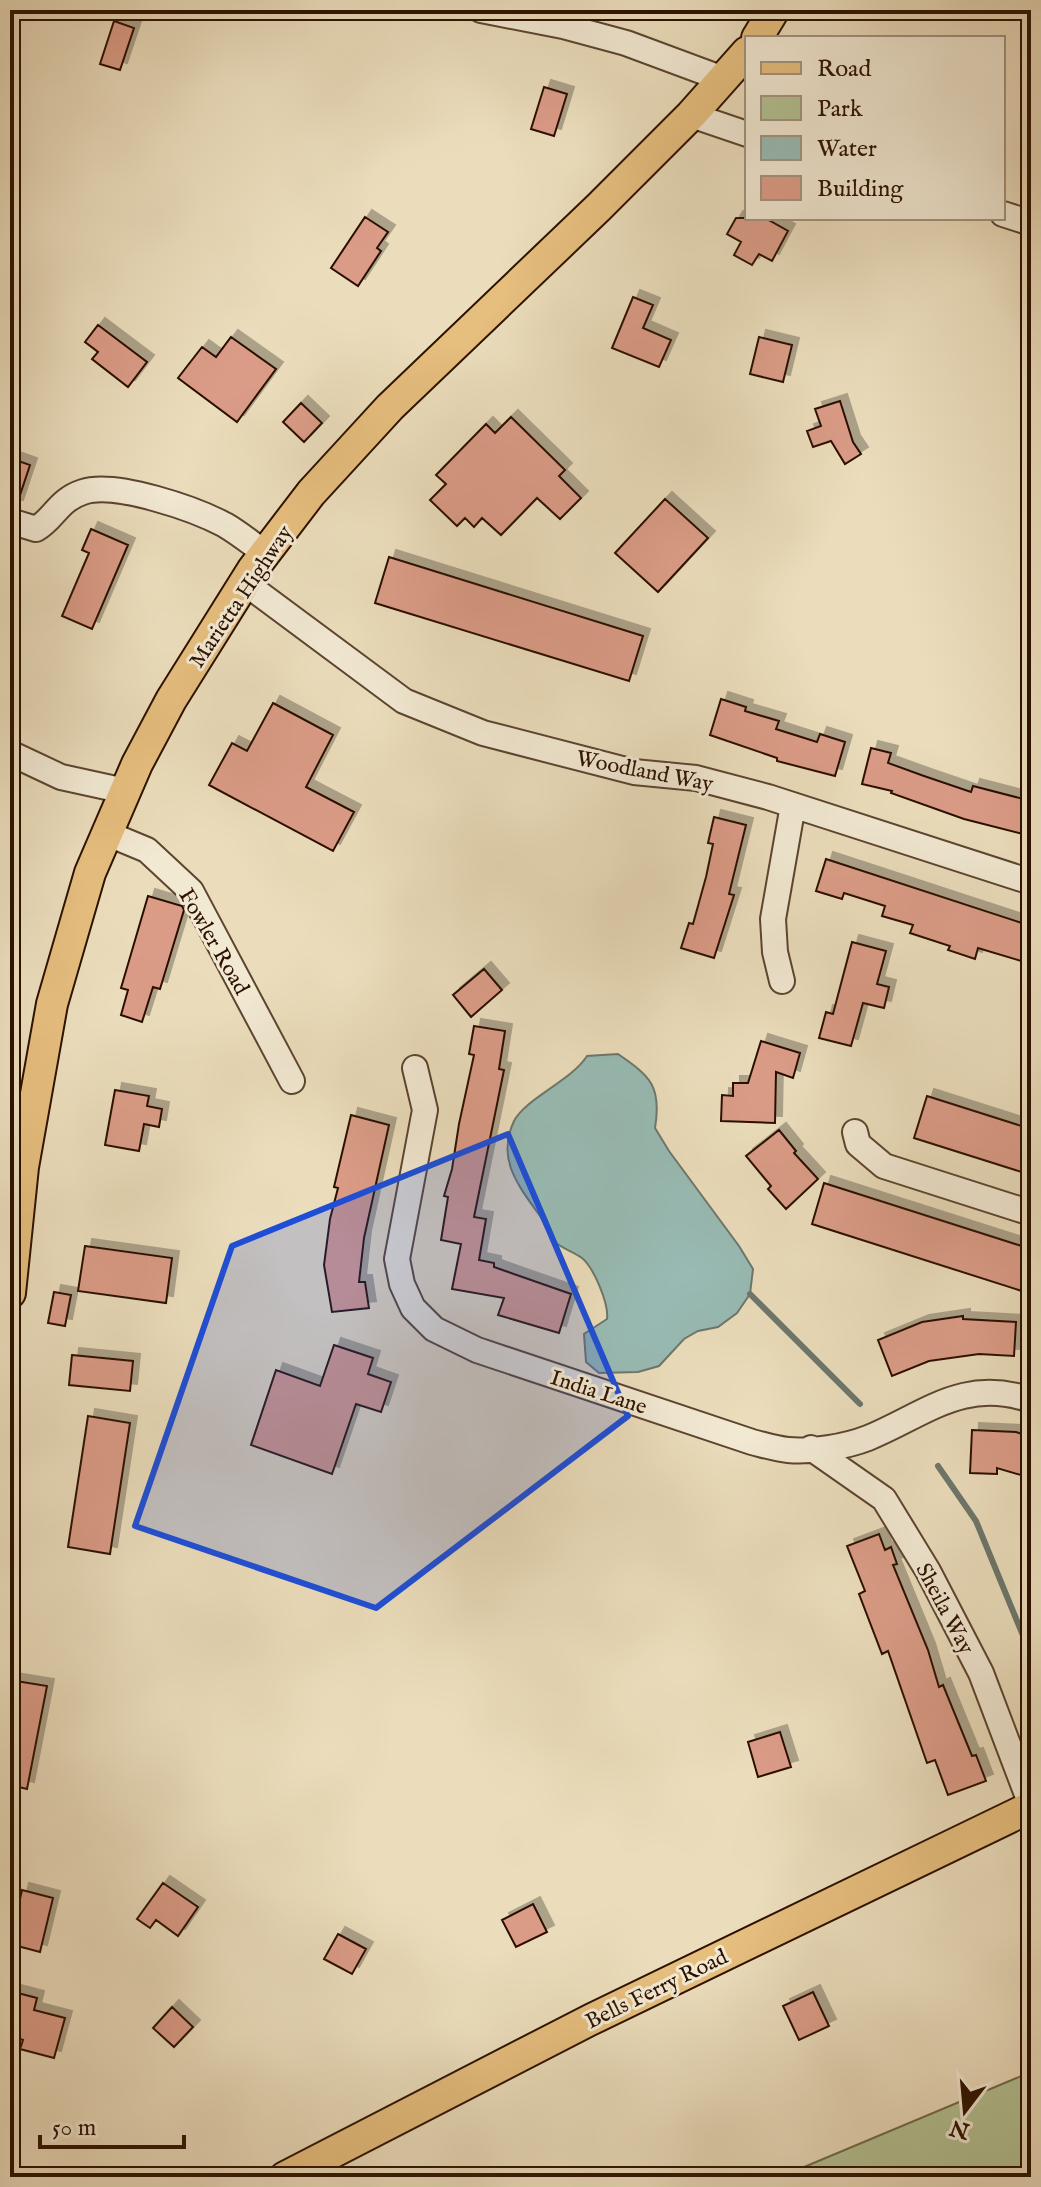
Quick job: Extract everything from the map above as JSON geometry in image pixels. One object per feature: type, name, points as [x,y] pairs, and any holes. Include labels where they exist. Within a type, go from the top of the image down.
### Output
[{"type":"main road","points":[[758,36],[774,10]]},
{"type":"main road","name":"Marietta Highway","points":[[10,1293],[16,1164],[74,924],[106,833],[171,700],[265,553],[311,493],[390,407],[691,115],[745,54]]},
{"type":"main road","name":"Bells Ferry Road","points":[[285,2177],[590,2020],[1031,1806]]},
{"type":"street","points":[[481,10],[563,26],[626,43],[723,79]]},
{"type":"street","points":[[691,115],[745,133]]},
{"type":"street","points":[[1005,215],[1031,223]]},
{"type":"street","points":[[10,521],[36,529],[62,502],[85,491],[121,490],[199,513],[227,527],[265,553]]},
{"type":"street","name":"Woodland Way","points":[[245,583],[404,701],[483,733],[634,772],[696,778],[793,805],[1031,882]]},
{"type":"street","points":[[10,753],[61,777],[125,791]]},
{"type":"street","points":[[782,981],[775,952],[773,919],[793,805]]},
{"type":"street","name":"Fowler Road","points":[[106,833],[147,850],[191,891],[292,1081]]},
{"type":"street","name":"India Lane","points":[[415,1068],[425,1110],[397,1259],[402,1284],[413,1308],[434,1329],[477,1350],[752,1442],[790,1450],[836,1446],[867,1438],[932,1405],[978,1392],[1031,1400]]},
{"type":"street","points":[[855,1132],[858,1144],[884,1166],[1031,1213]]},
{"type":"street","name":"Sheila Way","points":[[811,1448],[884,1499],[928,1571],[981,1673],[1031,1806]]},
{"type":"highlighted area","points":[[508,1134],[628,1416],[376,1608],[135,1526],[232,1246]]},
{"type":"green space","points":[[1031,2072],[1031,2177],[785,2177],[785,2175]]},
{"type":"water","points":[[618,1054],[646,1076],[657,1102],[655,1128],[753,1269],[750,1294],[737,1313],[718,1327],[698,1331],[684,1339],[659,1366],[638,1372],[599,1373],[586,1362],[584,1334],[607,1319],[600,1287],[582,1258],[550,1237],[517,1182],[507,1148],[514,1121],[528,1105],[571,1073],[587,1056]]},
{"type":"building","points":[[114,21],[134,28],[120,70],[100,64]]},
{"type":"building","points":[[544,87],[567,94],[554,136],[531,129]]},
{"type":"building","points":[[365,217],[388,232],[377,248],[381,251],[358,286],[331,268]]},
{"type":"building","points":[[736,218],[769,220],[788,231],[772,261],[759,254],[752,265],[734,255],[741,242],[727,234]]},
{"type":"building","points":[[633,297],[653,305],[643,328],[671,340],[659,367],[612,348]]},
{"type":"building","points":[[98,325],[147,362],[128,387],[92,359],[98,352],[85,342]]},
{"type":"building","points":[[231,337],[276,369],[237,422],[178,378],[202,347],[216,357]]},
{"type":"building","points":[[759,337],[792,345],[783,382],[750,374]]},
{"type":"building","points":[[840,401],[853,442],[861,454],[845,464],[831,441],[813,447],[807,431],[821,426],[815,409]]},
{"type":"building","points":[[301,403],[322,423],[304,442],[283,422]]},
{"type":"building","points":[[511,417],[565,470],[559,476],[581,498],[560,519],[537,498],[501,535],[482,518],[474,527],[465,518],[457,526],[430,500],[446,484],[436,475],[486,424],[495,433]]},
{"type":"building","points":[[10,458],[30,465],[16,507],[10,506]]},
{"type":"building","points":[[665,499],[708,538],[658,592],[615,553]]},
{"type":"building","points":[[91,529],[128,545],[92,629],[62,616],[89,553],[82,550]]},
{"type":"building","points":[[389,557],[643,636],[629,681],[375,603]]},
{"type":"building","points":[[721,699],[746,707],[745,711],[779,721],[776,729],[817,742],[820,734],[845,742],[835,776],[777,761],[777,758],[710,735]]},
{"type":"building","points":[[273,703],[333,735],[306,787],[354,812],[333,851],[209,785],[232,743],[247,751]]},
{"type":"building","points":[[871,748],[891,753],[888,763],[971,792],[973,786],[1031,801],[1031,836],[964,819],[892,791],[862,784]]},
{"type":"building","points":[[714,817],[746,825],[729,894],[734,895],[714,958],[681,948],[689,923],[693,924],[706,877],[713,844],[708,843]]},
{"type":"building","points":[[826,859],[1031,926],[1031,964],[978,948],[975,959],[948,950],[950,946],[910,933],[913,925],[882,916],[885,906],[844,893],[842,899],[816,891]]},
{"type":"building","points":[[148,896],[182,906],[184,910],[160,989],[153,987],[142,1022],[121,1015],[128,990],[121,988]]},
{"type":"building","points":[[852,942],[886,951],[877,984],[889,987],[884,1008],[863,1003],[851,1046],[819,1038],[826,1012],[833,1014]]},
{"type":"building","points":[[484,969],[502,990],[471,1017],[453,995]]},
{"type":"building","points":[[474,1026],[505,1031],[499,1069],[504,1070],[474,1217],[486,1219],[479,1260],[571,1294],[559,1333],[498,1315],[504,1298],[452,1289],[461,1244],[441,1240],[448,1197],[444,1196],[474,1055],[469,1054]]},
{"type":"building","points":[[761,1041],[800,1053],[793,1078],[776,1072],[775,1123],[721,1121],[722,1095],[733,1096],[733,1083],[748,1083]]},
{"type":"building","points":[[115,1090],[149,1096],[147,1106],[162,1109],[159,1127],[144,1124],[139,1151],[105,1145]]},
{"type":"building","points":[[927,1096],[1031,1129],[1031,1175],[914,1138]]},
{"type":"building","points":[[351,1115],[389,1125],[364,1238],[359,1282],[365,1282],[369,1308],[332,1312],[324,1265],[338,1188],[334,1187]]},
{"type":"building","points":[[779,1130],[796,1151],[794,1153],[818,1179],[786,1209],[746,1156]]},
{"type":"building","points":[[824,1183],[1031,1249],[1028,1293],[812,1224]]},
{"type":"building","points":[[85,1246],[172,1258],[166,1303],[78,1291]]},
{"type":"building","points":[[54,1292],[71,1295],[65,1326],[48,1323]]},
{"type":"building","points":[[963,1316],[963,1319],[1016,1322],[1014,1356],[979,1354],[929,1361],[892,1376],[878,1340],[922,1322]]},
{"type":"building","points":[[334,1345],[373,1358],[368,1374],[391,1382],[381,1412],[356,1404],[332,1474],[251,1445],[276,1370],[320,1386]]},
{"type":"building","points":[[72,1355],[133,1361],[130,1391],[69,1385]]},
{"type":"building","points":[[88,1416],[130,1423],[110,1554],[68,1547]]},
{"type":"building","points":[[972,1430],[1016,1432],[1031,1437],[1031,1478],[997,1468],[997,1474],[970,1473]]},
{"type":"building","points":[[879,1534],[885,1550],[891,1547],[897,1564],[893,1565],[928,1650],[939,1687],[943,1685],[972,1756],[976,1755],[986,1781],[948,1795],[935,1760],[927,1763],[888,1651],[882,1654],[859,1594],[865,1591],[847,1546]]},
{"type":"building","points":[[10,1680],[47,1686],[27,1789],[10,1785]]},
{"type":"building","points":[[780,1732],[791,1767],[758,1777],[748,1742]]},
{"type":"building","points":[[163,1883],[198,1907],[178,1936],[156,1920],[150,1928],[137,1919]]},
{"type":"building","points":[[22,1890],[53,1898],[40,1952],[10,1944]]},
{"type":"building","points":[[533,1904],[547,1932],[516,1947],[502,1920]]},
{"type":"building","points":[[338,1934],[366,1949],[352,1974],[324,1959]]},
{"type":"building","points":[[10,1991],[37,1998],[34,2010],[65,2018],[54,2058],[20,2049],[23,2040],[10,2036]]},
{"type":"building","points":[[813,1992],[829,2026],[799,2040],[783,2006]]},
{"type":"building","points":[[172,2007],[193,2027],[174,2047],[153,2028]]},
{"type":"waterway","points":[[750,1294],[860,1404]]},
{"type":"waterway","points":[[938,1466],[976,1521],[1031,1655]]}]
